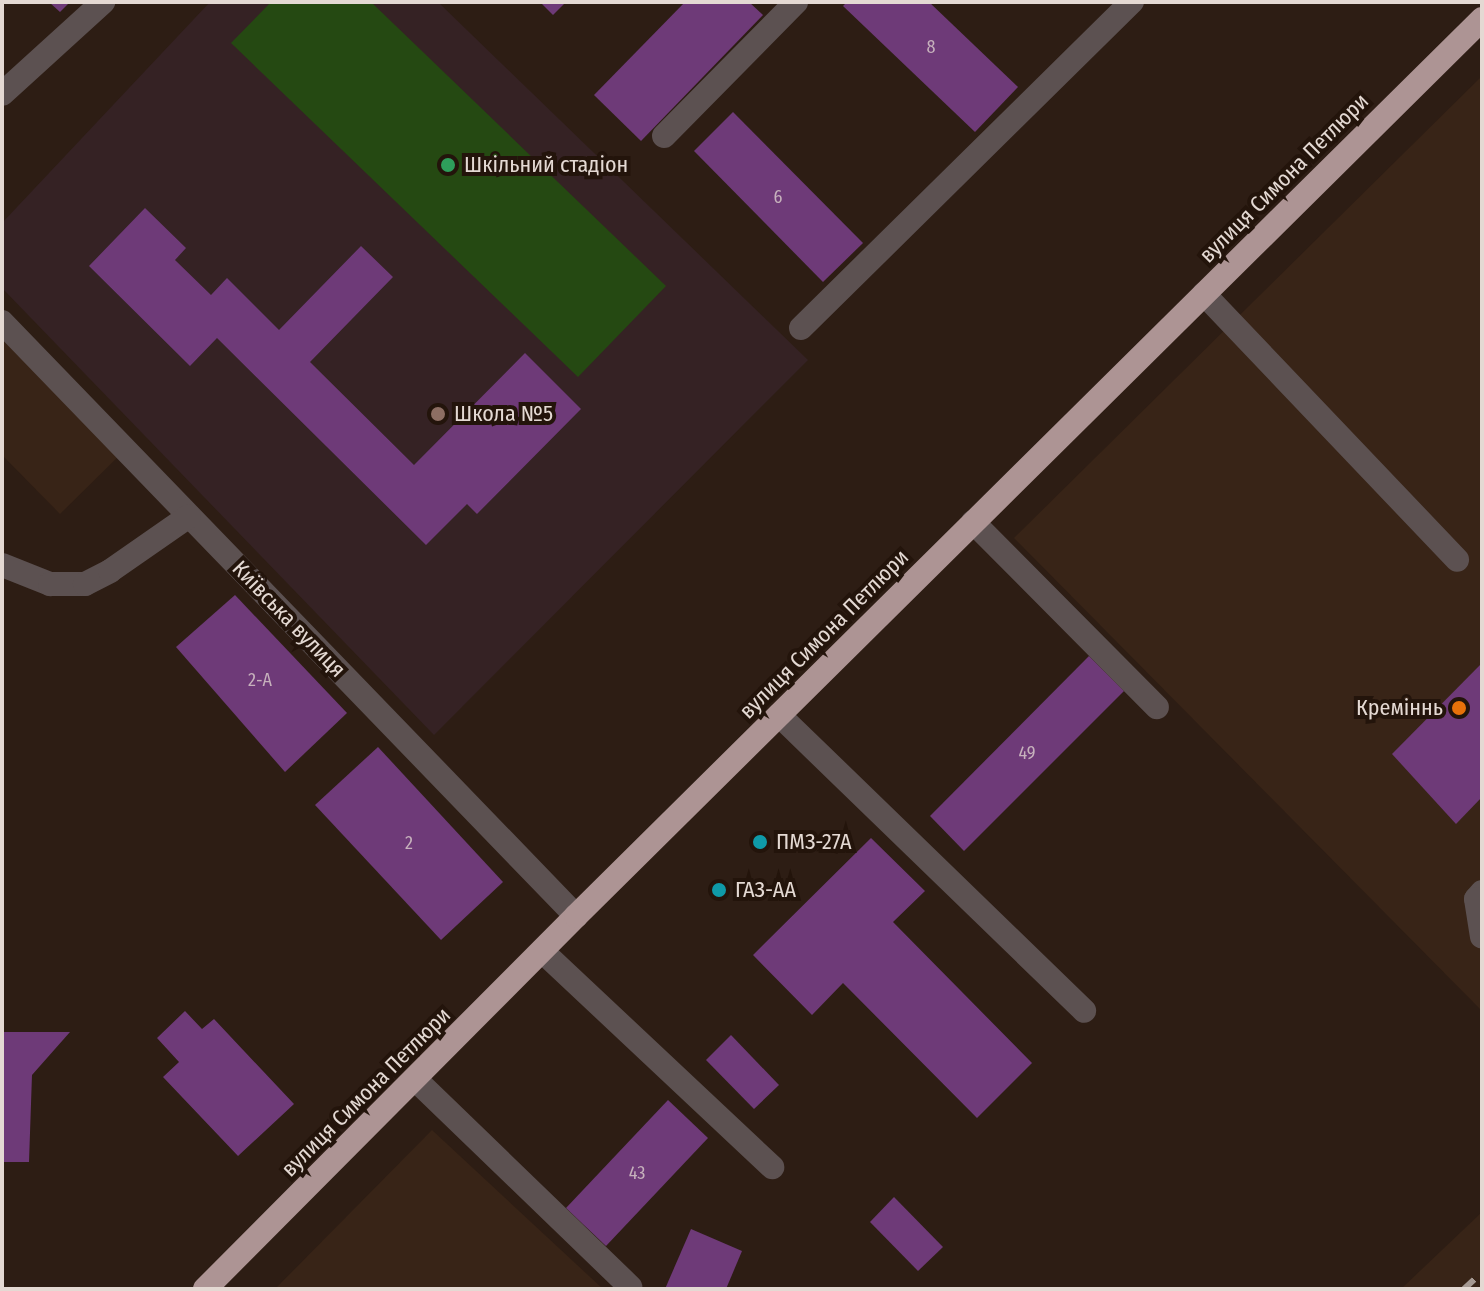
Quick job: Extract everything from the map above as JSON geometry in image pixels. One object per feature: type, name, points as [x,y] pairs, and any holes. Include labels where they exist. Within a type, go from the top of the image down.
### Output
[{"type":"highway","name":"вулиця Симона Петлюри","points":[[205,1289],[576,916],[1482,19]]},
{"type":"street","points":[[2,94],[103,2]]},
{"type":"street","points":[[664,136],[796,2]]},
{"type":"street","points":[[801,328],[1132,2]]},
{"type":"street","points":[[1204,294],[1457,560]]},
{"type":"street","name":"Київська вулиця","points":[[2,322],[576,916]]},
{"type":"street","points":[[2,565],[50,584],[85,584],[110,571],[189,516]]},
{"type":"street","points":[[973,522],[1157,707]]},
{"type":"street","points":[[779,715],[1084,1011]]},
{"type":"street","points":[[1482,892],[1476,899],[1482,937]]},
{"type":"street","points":[[542,951],[772,1167]]},
{"type":"street","points":[[416,1080],[630,1287]]},
{"type":"shaded area","name":"Школа №5","points":[[210,2],[438,2],[808,360],[434,735],[2,288],[2,223]]},
{"type":"shaded area","points":[[1482,76],[1482,1011],[1014,538]]},
{"type":"shaded area","points":[[2,323],[126,449],[60,514],[2,455]]},
{"type":"shaded area","points":[[432,1130],[603,1289],[275,1289]]},
{"type":"shaded area","points":[[1482,1212],[1482,1289],[1401,1289]]},
{"type":"green space","name":"Шкільний стадіон","points":[[271,2],[371,2],[666,286],[578,377],[231,43]]},
{"type":"building","points":[[49,2],[70,2],[60,12]]},
{"type":"building","points":[[540,2],[566,2],[553,15]]},
{"type":"building","points":[[685,2],[749,2],[763,15],[641,141],[594,95]]},
{"type":"building","points":[[847,2],[929,2],[1018,87],[975,132],[843,6]]},
{"type":"building","points":[[733,112],[863,243],[823,282],[694,151]]},
{"type":"building","points":[[145,208],[186,248],[175,260],[211,295],[227,278],[279,330],[361,246],[393,277],[310,362],[414,465],[525,353],[581,409],[477,514],[467,504],[426,545],[217,338],[190,366],[89,266]]},
{"type":"building","points":[[235,595],[347,713],[285,772],[176,647]]},
{"type":"building","points":[[1089,656],[1124,691],[964,851],[930,816]]},
{"type":"building","name":"Креміннь","points":[[1482,663],[1482,797],[1456,824],[1392,754]]},
{"type":"building","points":[[378,747],[503,882],[441,940],[315,805]]},
{"type":"building","points":[[871,838],[925,891],[893,922],[1032,1063],[977,1118],[843,983],[812,1015],[753,955]]},
{"type":"building","points":[[185,1011],[202,1029],[214,1019],[294,1104],[238,1156],[163,1077],[179,1062],[157,1038]]},
{"type":"building","points":[[2,1032],[70,1032],[32,1075],[29,1162],[2,1162]]},
{"type":"building","points":[[731,1035],[779,1085],[754,1109],[706,1060]]},
{"type":"building","points":[[668,1100],[708,1138],[606,1246],[566,1208]]},
{"type":"building","points":[[894,1197],[943,1247],[918,1271],[870,1222]]},
{"type":"building","points":[[691,1229],[742,1251],[726,1289],[665,1289]]},
{"type":"railway","points":[[1464,1289],[1482,1272]]},
{"type":"place","name":"Шкільний стадіон","points":[[448,165]]},
{"type":"place","name":"Школа №5","points":[[438,414]]},
{"type":"place","name":"Креміннь","points":[[1459,708]]},
{"type":"place","name":"ПМЗ-27А","points":[[760,842]]},
{"type":"place","name":"ГАЗ-АА","points":[[719,890]]}]
